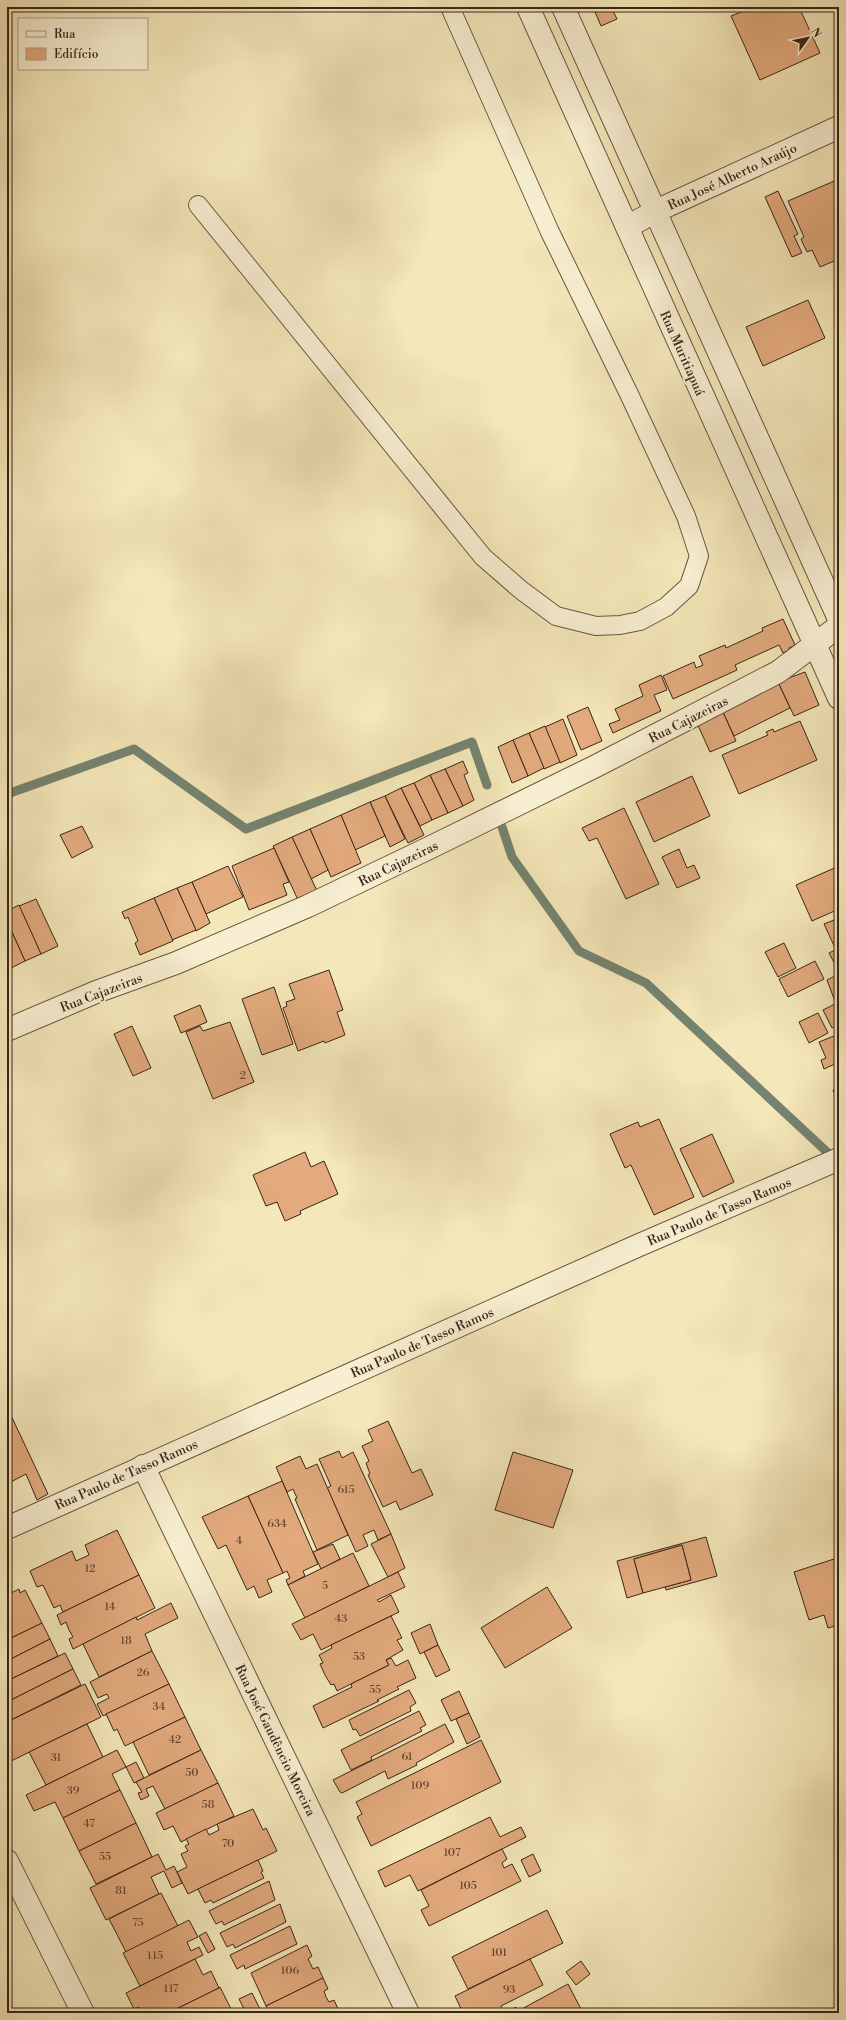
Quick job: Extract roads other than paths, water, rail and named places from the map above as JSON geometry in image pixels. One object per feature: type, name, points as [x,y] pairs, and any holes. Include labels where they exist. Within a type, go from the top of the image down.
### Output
[{"type":"street","name":"Rua Muritiapuá","points":[[528,7],[814,645],[831,663],[839,698]]},
{"type":"street","points":[[563,7],[839,619]]},
{"type":"street","name":"Rua José Alberto Araújo","points":[[626,227],[656,211],[839,127]]},
{"type":"street","name":"Rua Cajazeiras","points":[[7,1030],[96,992],[176,963],[308,906],[587,770],[778,672],[839,626]]},
{"type":"street","name":"Rua Cajazeiras","points":[[778,672],[831,663]]},
{"type":"street","name":"Rua Paulo de Tasso Ramos","points":[[7,1528],[637,1246],[839,1159]]},
{"type":"street","name":"Rua José Gaudêncio Moreira","points":[[143,1466],[408,2013]]},
{"type":"street","points":[[7,1861],[83,2013]]},
{"type":"lane","points":[[198,205],[483,557],[521,590],[556,616],[596,626],[620,625],[640,621],[666,607],[689,586],[699,556],[686,516],[629,394],[550,232],[450,7]]},
{"type":"waterway","points":[[7,787],[10,793],[134,749],[246,829],[472,742],[487,785]]},
{"type":"waterway","points":[[502,827],[512,857],[579,951],[646,983],[827,1152]]}]
